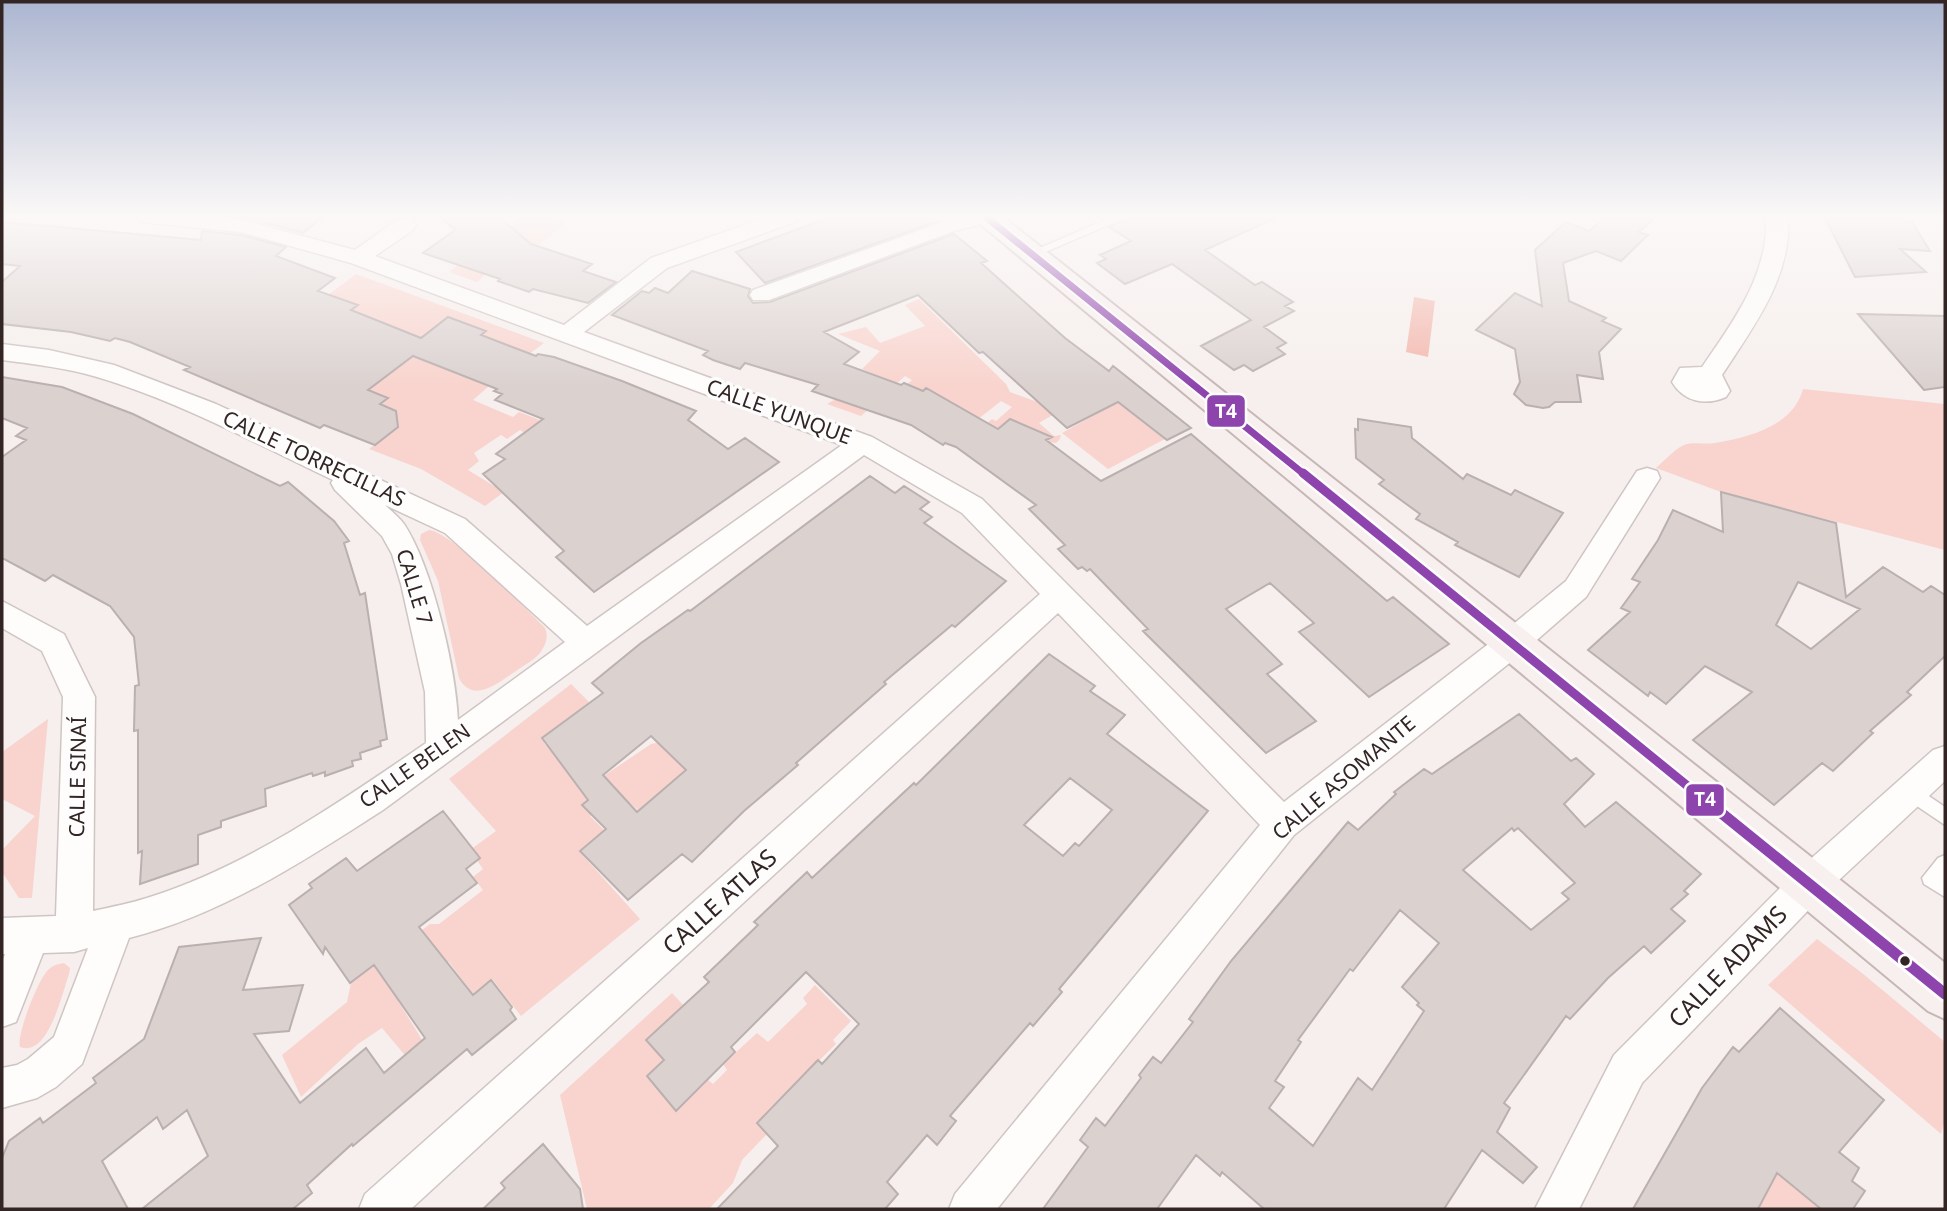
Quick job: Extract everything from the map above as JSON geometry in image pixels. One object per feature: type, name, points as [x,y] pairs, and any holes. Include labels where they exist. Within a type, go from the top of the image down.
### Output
[{"type":"main road","points":[[1056,274],[1945,994]]},
{"type":"street","name":"CALLE YUNQUE","points":[[401,274],[863,443],[972,506],[1282,824]]},
{"type":"street","points":[[567,334],[645,274]]},
{"type":"street","points":[[761,295],[819,274]]},
{"type":"street","points":[[1708,377],[1742,327],[1769,274]]},
{"type":"street","name":"CALLE TORRECILLAS","points":[[2,352],[49,358],[105,371],[207,410],[455,526],[586,643]]},
{"type":"street","name":"CALLE BELEN","points":[[16,937],[74,934],[114,926],[217,889],[276,858],[331,825],[442,748],[863,443]]},
{"type":"street","name":"CALLE 7","points":[[318,460],[363,498],[393,529],[406,554],[416,584],[441,692],[442,748]]},
{"type":"street","name":"CALLE ASOMANTE","points":[[970,1209],[1282,824],[1511,644],[1576,589],[1640,490]]},
{"type":"street","name":"CALLE ATLAS","points":[[380,1209],[1060,594]]},
{"type":"street","name":"CALLE SINAÍ","points":[[2,613],[53,643],[79,697],[74,934]]},
{"type":"street","name":"CALLE ADAMS","points":[[1556,1209],[1628,1069],[1810,883],[1945,760]]},
{"type":"street","points":[[2,1088],[23,1084],[42,1073],[68,1050],[114,926]]},
{"type":"street","points":[[2,1008],[16,937]]},
{"type":"lane","points":[[1911,792],[1945,817]]},
{"type":"lane","points":[[1945,864],[1931,878],[1945,888]]},
{"type":"shaded area","points":[[356,274],[544,343],[525,357],[431,363],[489,386],[473,400],[513,417],[519,412],[563,429],[534,439],[520,430],[507,439],[501,435],[474,453],[479,461],[468,470],[504,492],[485,506],[421,469],[369,449],[392,430],[396,412],[380,404],[387,398],[368,390],[372,387],[370,318],[351,310],[356,305],[328,295]]},
{"type":"shaded area","points":[[453,274],[486,274],[477,282]]},
{"type":"shaded area","points":[[1414,297],[1435,301],[1428,357],[1406,352]]},
{"type":"shaded area","points":[[919,299],[1006,384],[1010,392],[1035,401],[1055,391],[1061,410],[1039,423],[1054,436],[1061,435],[1056,443],[998,435],[986,424],[992,419],[996,421],[1012,407],[1001,401],[977,420],[904,387],[912,380],[905,376],[861,416],[827,404],[836,399],[851,405],[877,376],[862,369],[880,351],[838,334],[866,327],[880,343],[925,326],[905,305]]},
{"type":"shaded area","points":[[1803,389],[1945,404],[1945,550],[1721,492],[1656,468],[1682,446],[1728,440],[1768,428],[1790,412]]},
{"type":"shaded area","points":[[1118,402],[1158,434],[1177,426],[1182,430],[1108,469],[1062,433]]},
{"type":"shaded area","points":[[429,530],[454,543],[471,557],[545,628],[546,642],[537,656],[486,689],[471,690],[459,678],[438,581],[420,540],[421,534]]},
{"type":"shaded area","points":[[571,684],[589,702],[544,739],[544,743],[565,768],[602,777],[651,744],[667,741],[692,765],[638,810],[617,791],[590,816],[604,830],[579,851],[640,919],[521,1016],[492,979],[473,994],[449,962],[446,962],[398,1001],[439,1067],[425,1079],[382,1028],[358,1044],[301,1097],[282,1055],[347,1002],[351,983],[430,924],[439,924],[483,890],[473,877],[483,869],[470,850],[496,831],[449,779]]},
{"type":"shaded area","points":[[48,719],[32,898],[19,898],[2,872],[2,850],[35,816],[2,799],[2,752]]},
{"type":"shaded area","points":[[1817,939],[1945,1042],[1945,1119],[1941,1134],[1768,985]]},
{"type":"shaded area","points":[[64,963],[70,968],[69,974],[58,1009],[46,1034],[30,1048],[20,1047],[24,1022],[41,980],[51,968]]},
{"type":"shaded area","points":[[815,985],[851,1021],[833,1040],[836,1044],[757,1122],[767,1134],[742,1160],[733,1183],[709,1209],[587,1209],[560,1095],[672,993],[684,1006],[647,1040],[664,1060],[647,1076],[676,1111],[708,1080],[713,1084],[727,1070],[723,1064],[757,1033],[768,1042],[807,1004],[803,998]]},
{"type":"shaded area","points":[[1775,1171],[1821,1209],[1758,1209]]},
{"type":"building","points":[[12,274],[323,274],[335,278],[318,291],[358,305],[351,310],[421,338],[448,317],[486,331],[481,335],[536,356],[538,354],[554,357],[696,411],[688,420],[728,449],[745,438],[779,462],[594,592],[556,557],[564,551],[483,474],[505,459],[496,454],[543,419],[495,400],[502,394],[494,391],[497,389],[413,356],[368,390],[388,398],[380,404],[396,411],[398,427],[375,445],[324,425],[320,428],[184,370],[190,367],[130,342],[2,324],[2,282]]},
{"type":"building","points":[[484,274],[591,274],[616,282],[588,303],[533,289],[529,292],[498,281],[500,279]]},
{"type":"building","points":[[689,274],[700,274],[750,289],[748,296],[753,303],[770,302],[847,274],[993,274],[1065,338],[1109,371],[1113,366],[1191,428],[1167,440],[1118,402],[1067,428],[983,352],[979,353],[918,295],[824,332],[859,352],[844,364],[901,385],[904,383],[923,391],[926,388],[998,429],[1010,419],[1052,437],[1046,440],[1101,481],[1191,434],[1387,601],[1393,597],[1449,644],[1369,697],[1299,632],[1314,623],[1270,583],[1226,609],[1282,664],[1267,674],[1316,721],[1266,753],[1143,631],[1148,629],[1090,569],[1078,569],[1058,549],[1065,545],[1029,509],[1036,505],[956,447],[945,443],[943,445],[911,425],[812,391],[818,385],[745,363],[740,369],[713,360],[703,355],[708,351],[612,315],[642,291],[649,293],[655,288],[668,293]]},
{"type":"building","points":[[756,274],[791,274],[765,283]]},
{"type":"building","points":[[1111,274],[1150,274],[1125,284]]},
{"type":"building","points":[[1185,274],[1239,274],[1255,285],[1262,282],[1293,302],[1285,306],[1294,311],[1264,327],[1286,343],[1277,348],[1285,354],[1253,371],[1244,365],[1234,370],[1201,346],[1251,320]]},
{"type":"building","points":[[1538,274],[1565,274],[1569,301],[1606,318],[1602,321],[1621,329],[1599,352],[1603,379],[1577,375],[1581,402],[1555,402],[1543,408],[1526,405],[1514,394],[1520,382],[1515,349],[1476,330],[1515,293],[1542,306]]},
{"type":"building","points":[[1853,274],[1905,274],[1855,277]]},
{"type":"building","points":[[1858,314],[1945,316],[1945,387],[1924,390]]},
{"type":"building","points":[[2,377],[62,387],[133,414],[280,486],[288,482],[334,521],[349,541],[344,543],[360,595],[365,593],[387,739],[380,741],[381,746],[360,753],[361,759],[352,761],[353,766],[325,776],[325,772],[313,776],[312,773],[265,789],[266,806],[221,821],[221,827],[198,835],[198,864],[140,884],[142,851],[138,853],[138,730],[134,731],[135,686],[139,685],[134,637],[110,606],[53,575],[45,581],[2,558],[2,457],[26,440],[16,436],[27,428],[2,418]]},
{"type":"building","points":[[1358,419],[1411,427],[1412,438],[1463,479],[1467,474],[1511,495],[1515,490],[1563,513],[1519,577],[1455,545],[1458,542],[1416,519],[1420,514],[1379,484],[1384,480],[1356,458],[1355,429],[1358,430]]},
{"type":"building","points":[[870,476],[895,493],[904,486],[929,502],[920,509],[932,517],[924,523],[1006,581],[955,627],[952,625],[884,682],[886,684],[796,763],[798,765],[744,811],[692,862],[682,854],[628,900],[580,851],[606,829],[582,805],[588,800],[542,738],[603,693],[592,683],[641,643],[690,611]],"holes":[[[651,736],[686,770],[637,812],[603,775]]]},
{"type":"building","points":[[1721,492],[1836,523],[1846,597],[1883,567],[1923,592],[1931,586],[1945,595],[1945,656],[1907,692],[1911,695],[1870,731],[1873,733],[1833,771],[1822,763],[1774,805],[1693,740],[1752,692],[1705,666],[1666,704],[1650,692],[1648,696],[1588,650],[1630,612],[1621,608],[1640,582],[1632,579],[1658,540],[1673,510],[1723,532]],"holes":[[[1798,582],[1860,609],[1811,649],[1776,625]]]},
{"type":"building","points":[[1049,654],[1095,686],[1090,691],[1125,715],[1107,734],[1208,811],[1059,989],[1062,992],[1033,1026],[1030,1023],[950,1116],[956,1121],[937,1145],[927,1135],[887,1182],[898,1194],[885,1209],[717,1209],[778,1146],[757,1123],[818,1060],[822,1064],[859,1024],[806,972],[731,1047],[735,1052],[676,1111],[647,1076],[664,1060],[646,1040],[709,982],[704,977],[758,925],[754,922],[807,872],[812,878],[914,783],[916,785]],"holes":[[[1070,778],[1112,810],[1079,846],[1075,843],[1063,856],[1024,825]]]},
{"type":"building","points":[[1519,714],[1571,761],[1576,758],[1594,774],[1564,804],[1585,827],[1616,802],[1701,874],[1684,891],[1688,894],[1671,909],[1685,921],[1651,953],[1644,946],[1608,978],[1570,1019],[1566,1016],[1504,1103],[1510,1108],[1497,1132],[1537,1167],[1523,1183],[1482,1150],[1444,1209],[1264,1209],[1222,1172],[1220,1176],[1196,1155],[1157,1209],[1043,1209],[1088,1147],[1080,1140],[1096,1118],[1105,1126],[1141,1078],[1139,1075],[1153,1057],[1161,1063],[1193,1022],[1189,1019],[1231,961],[1348,822],[1358,830],[1396,794],[1394,792],[1424,769],[1432,774]],"holes":[[[1512,828],[1514,831],[1518,828],[1575,883],[1562,893],[1569,899],[1531,930],[1463,870]],[[1400,910],[1439,943],[1402,987],[1424,1011],[1372,1090],[1358,1078],[1313,1146],[1269,1108],[1284,1087],[1275,1081],[1301,1042],[1298,1040],[1350,969],[1353,971]]]},
{"type":"building","points":[[443,811],[480,858],[466,869],[477,883],[419,927],[473,995],[491,980],[512,1007],[510,1010],[516,1019],[472,1055],[467,1049],[353,1146],[352,1144],[307,1185],[312,1193],[293,1209],[142,1209],[208,1156],[187,1110],[163,1129],[157,1117],[102,1161],[128,1209],[2,1209],[2,1158],[9,1141],[40,1118],[43,1123],[96,1083],[93,1078],[144,1039],[179,947],[261,938],[243,990],[303,985],[289,1031],[254,1034],[300,1103],[366,1048],[384,1073],[425,1038],[374,965],[350,983],[325,947],[323,954],[289,905],[312,888],[309,884],[346,858],[357,871]]},
{"type":"building","points":[[1780,1008],[1884,1100],[1839,1152],[1859,1168],[1852,1181],[1865,1191],[1853,1209],[1821,1209],[1777,1173],[1758,1209],[1633,1209],[1702,1088],[1733,1047],[1739,1052]]},
{"type":"building","points":[[543,1144],[580,1189],[583,1209],[483,1209],[505,1188],[501,1183]]},
{"type":"transit line","name":"T4","points":[[1056,274],[1945,994]]}]
